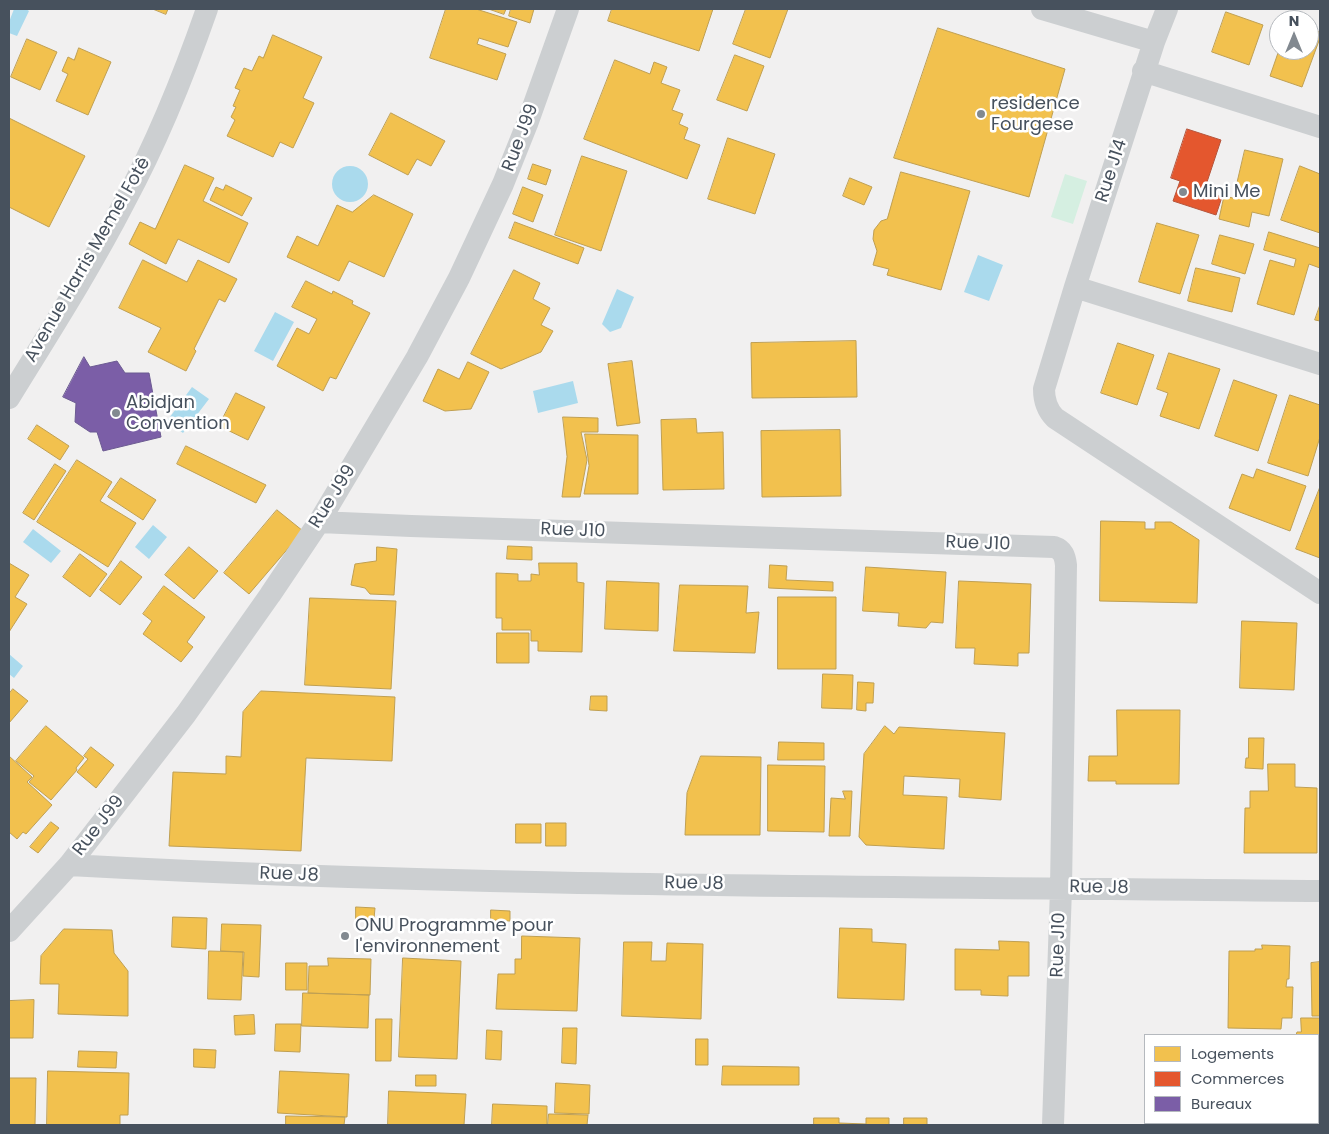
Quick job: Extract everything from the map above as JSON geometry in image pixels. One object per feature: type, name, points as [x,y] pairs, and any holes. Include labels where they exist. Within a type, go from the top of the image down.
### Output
[{"type":"street","name":"Avenue Harris Memel Fotê","points":[[9,398],[126,201],[176,92],[207,9]]},
{"type":"street","name":"Rue J99","points":[[9,931],[69,865],[186,714],[270,596],[319,522],[417,357],[459,278],[503,184],[524,132],[568,9]]},
{"type":"street","points":[[1042,9],[1154,42]]},
{"type":"street","name":"Rue J14","points":[[1167,9],[1143,71],[1044,389],[1044,397],[1049,412],[1055,418],[1320,593]]},
{"type":"street","points":[[1143,71],[1320,127]]},
{"type":"street","points":[[1075,287],[1320,364]]},
{"type":"street","name":"Rue J10","points":[[319,522],[1035,546],[1059,549],[1063,553],[1066,565],[1061,888],[1053,1125]]},
{"type":"street","name":"Rue J8","points":[[69,865],[181,871],[518,881],[797,886],[1320,891]]},
{"type":"green space","points":[[1065,174],[1087,181],[1073,224],[1051,217]]},
{"type":"water","points":[[14,9],[26,9],[29,11],[17,36],[9,33],[9,22]]},
{"type":"water","points":[[350,166],[357,167],[363,171],[367,177],[367,191],[363,197],[357,201],[350,202],[343,201],[337,197],[333,191],[332,184],[333,177],[337,171],[343,167]]},
{"type":"water","points":[[978,255],[1003,265],[989,301],[964,292]]},
{"type":"water","points":[[617,289],[634,297],[621,328],[610,332],[602,324]]},
{"type":"water","points":[[275,312],[294,322],[273,361],[254,351]]},
{"type":"water","points":[[573,381],[578,403],[538,413],[533,391]]},
{"type":"water","points":[[192,387],[209,399],[183,433],[167,421]]},
{"type":"water","points":[[153,525],[167,537],[149,559],[135,547]]},
{"type":"water","points":[[33,529],[61,551],[51,563],[23,542]]},
{"type":"water","points":[[9,654],[23,666],[14,678],[9,674]]},
{"type":"building: Logements","points":[[153,9],[168,9],[166,14]]},
{"type":"building: Logements","points":[[446,9],[476,9],[517,22],[508,47],[479,38],[477,44],[506,54],[497,80],[430,58]]},
{"type":"building: Logements","points":[[489,9],[506,9],[504,14]]},
{"type":"building: Logements","points":[[511,9],[534,9],[530,23],[509,16]]},
{"type":"building: Logements","points":[[612,9],[713,9],[699,51],[608,21]]},
{"type":"building: Logements","points":[[746,9],[788,9],[770,58],[733,44]]},
{"type":"building: Logements","points":[[1226,12],[1263,25],[1249,65],[1212,52]]},
{"type":"building: Logements","name":"residence Fourgese","points":[[938,28],[1065,69],[1029,197],[894,158]]},
{"type":"building: Logements","points":[[273,35],[322,57],[303,98],[314,103],[293,148],[280,142],[273,157],[227,136],[235,120],[231,117],[236,107],[233,106],[240,90],[235,88],[244,68],[252,71],[259,56],[263,58]]},
{"type":"building: Logements","points":[[27,39],[57,52],[40,90],[11,77]]},
{"type":"building: Logements","points":[[79,48],[111,62],[88,115],[56,101],[68,74],[62,71],[68,57],[74,60]]},
{"type":"building: Logements","points":[[735,55],[764,66],[747,111],[717,100]]},
{"type":"building: Logements","points":[[615,60],[650,74],[654,62],[667,67],[661,83],[680,90],[672,110],[683,114],[679,124],[688,128],[684,139],[700,145],[687,179],[584,139]]},
{"type":"building: Logements","points":[[1276,60],[1312,60],[1302,87],[1270,76]]},
{"type":"building: Logements","points":[[391,113],[445,141],[431,166],[417,159],[408,175],[369,155]]},
{"type":"building: Logements","points":[[9,118],[85,156],[49,227],[9,207]]},
{"type":"building: Logements","points":[[728,138],[775,154],[755,214],[708,199]]},
{"type":"building: Logements","points":[[1245,150],[1283,159],[1269,216],[1252,212],[1249,227],[1219,219],[1224,196],[1233,198]]},
{"type":"building: Logements","points":[[582,156],[627,171],[601,251],[555,235]]},
{"type":"building: Logements","points":[[533,164],[551,170],[546,185],[528,179]]},
{"type":"building: Logements","points":[[185,165],[214,178],[203,201],[248,223],[229,263],[178,239],[166,264],[129,244],[140,222],[155,229]]},
{"type":"building: Logements","points":[[1300,166],[1320,174],[1320,233],[1281,220]]},
{"type":"building: Logements","points":[[901,172],[970,191],[941,290],[887,275],[889,269],[873,265],[877,251],[873,239],[874,230],[881,221],[887,219]]},
{"type":"building: Logements","points":[[850,178],[872,187],[864,205],[843,196]]},
{"type":"building: Logements","points":[[226,185],[252,198],[242,216],[210,200],[216,187],[223,190]]},
{"type":"building: Logements","points":[[523,187],[543,195],[533,222],[513,214]]},
{"type":"building: Logements","points":[[374,195],[413,214],[384,277],[349,261],[339,281],[287,257],[297,236],[318,246],[337,205],[352,212]]},
{"type":"building: Logements","points":[[515,222],[584,248],[578,264],[509,238]]},
{"type":"building: Logements","points":[[1157,223],[1199,235],[1180,294],[1139,282]]},
{"type":"building: Logements","points":[[1269,232],[1320,248],[1320,268],[1309,264],[1294,315],[1257,304],[1270,260],[1294,267],[1296,259],[1264,250]]},
{"type":"building: Logements","points":[[1220,235],[1254,244],[1245,274],[1212,264]]},
{"type":"building: Logements","points":[[143,260],[187,282],[198,260],[237,279],[225,302],[219,299],[194,349],[196,351],[186,371],[148,352],[161,328],[119,308]]},
{"type":"building: Logements","points":[[1196,268],[1240,278],[1232,312],[1188,301]]},
{"type":"building: Logements","points":[[514,270],[540,283],[533,299],[550,308],[541,325],[553,331],[541,352],[501,369],[471,354]]},
{"type":"building: Logements","points":[[306,281],[332,294],[333,291],[353,301],[352,304],[370,313],[336,379],[330,377],[323,391],[277,366],[297,328],[309,334],[317,319],[292,307]]},
{"type":"building: Logements","points":[[1320,305],[1320,321],[1315,320]]},
{"type":"building: Logements","points":[[856,341],[857,397],[752,398],[751,343]]},
{"type":"building: Logements","points":[[1118,343],[1154,355],[1137,405],[1101,393]]},
{"type":"building: Logements","points":[[1169,353],[1220,369],[1199,429],[1160,416],[1168,393],[1157,389]]},
{"type":"building: Logements","points":[[632,361],[640,423],[617,426],[608,364]]},
{"type":"building: Logements","points":[[468,362],[489,372],[471,409],[445,411],[423,401],[438,369],[459,379]]},
{"type":"building: Logements","points":[[1234,380],[1277,395],[1258,451],[1215,436]]},
{"type":"building: Logements","points":[[236,393],[265,407],[248,440],[219,426]]},
{"type":"building: Logements","points":[[1290,395],[1320,405],[1320,437],[1308,476],[1268,463]]},
{"type":"building: Logements","points":[[563,417],[598,418],[598,432],[581,432],[587,460],[580,497],[562,497],[567,457]]},
{"type":"building: Logements","points":[[696,419],[697,433],[723,432],[724,489],[663,490],[661,420]]},
{"type":"building: Logements","points":[[37,425],[69,446],[60,460],[28,439]]},
{"type":"building: Logements","points":[[840,430],[841,496],[762,497],[761,431]]},
{"type":"building: Logements","points":[[585,434],[638,435],[638,494],[584,494],[589,466]]},
{"type":"building: Logements","points":[[186,446],[266,485],[256,503],[177,464]]},
{"type":"building: Logements","points":[[77,460],[112,482],[100,501],[136,523],[108,567],[37,522]]},
{"type":"building: Logements","points":[[55,464],[66,471],[34,520],[23,513]]},
{"type":"building: Logements","points":[[1257,469],[1306,486],[1290,531],[1229,508],[1242,474],[1253,478]]},
{"type":"building: Logements","points":[[121,478],[156,500],[143,520],[108,497]]},
{"type":"building: Logements","points":[[1320,487],[1320,558],[1296,549]]},
{"type":"building: Logements","points":[[277,510],[303,531],[249,594],[224,573]]},
{"type":"building: Logements","points":[[1101,521],[1145,522],[1145,529],[1155,529],[1155,522],[1171,522],[1199,540],[1197,603],[1100,601]]},
{"type":"building: Logements","points":[[508,546],[532,547],[532,560],[507,559]]},
{"type":"building: Logements","points":[[189,547],[218,571],[194,599],[165,575]]},
{"type":"building: Logements","points":[[377,547],[397,549],[394,595],[370,594],[365,588],[351,585],[355,564],[376,561]]},
{"type":"building: Logements","points":[[80,554],[107,574],[90,597],[63,577]]},
{"type":"building: Logements","points":[[121,561],[142,577],[120,605],[100,590]]},
{"type":"building: Logements","points":[[9,563],[29,575],[15,597],[27,604],[9,632]]},
{"type":"building: Logements","points":[[539,563],[577,563],[577,582],[584,583],[582,652],[538,651],[538,641],[531,641],[531,630],[502,630],[502,618],[496,618],[496,573],[518,574],[518,581],[531,581],[531,574],[539,575]]},
{"type":"building: Logements","points":[[770,565],[787,566],[786,580],[833,582],[833,591],[769,588]]},
{"type":"building: Logements","points":[[866,567],[946,572],[943,623],[931,622],[926,628],[898,626],[899,613],[863,611]]},
{"type":"building: Logements","points":[[607,581],[659,583],[658,631],[605,629]]},
{"type":"building: Logements","points":[[959,581],[1031,584],[1029,653],[1018,653],[1018,666],[974,664],[975,648],[956,648]]},
{"type":"building: Logements","points":[[680,585],[748,586],[746,613],[759,612],[755,653],[674,651]]},
{"type":"building: Logements","points":[[164,586],[205,617],[187,642],[193,647],[181,662],[143,634],[152,621],[143,614]]},
{"type":"building: Logements","points":[[778,597],[836,597],[836,669],[778,669]]},
{"type":"building: Logements","points":[[310,598],[396,601],[391,689],[305,685]]},
{"type":"building: Logements","points":[[1242,621],[1297,623],[1294,690],[1240,688]]},
{"type":"building: Logements","points":[[497,633],[529,633],[529,663],[497,663]]},
{"type":"building: Logements","points":[[823,674],[853,675],[852,709],[822,708]]},
{"type":"building: Logements","points":[[858,682],[874,683],[873,703],[866,703],[866,711],[857,710]]},
{"type":"building: Logements","points":[[13,689],[28,701],[9,723],[9,694]]},
{"type":"building: Logements","points":[[261,691],[395,697],[392,761],[306,758],[301,851],[169,846],[173,772],[226,774],[226,756],[241,757],[243,712]]},
{"type":"building: Logements","points":[[591,696],[607,696],[607,711],[590,710]]},
{"type":"building: Logements","points":[[1117,710],[1180,710],[1179,784],[1116,784],[1116,781],[1088,781],[1089,756],[1117,756]]},
{"type":"building: Logements","points":[[46,726],[84,758],[76,768],[77,770],[51,800],[29,782],[34,776],[16,761]]},
{"type":"building: Logements","points":[[885,726],[894,734],[899,727],[1005,733],[1001,800],[959,797],[960,779],[904,776],[903,795],[947,797],[944,849],[866,845],[859,837],[864,754]]},
{"type":"building: Logements","points":[[1249,738],[1264,738],[1263,769],[1245,768],[1246,758],[1248,758]]},
{"type":"building: Logements","points":[[779,742],[824,743],[824,760],[778,760]]},
{"type":"building: Logements","points":[[91,747],[114,765],[96,788],[77,772],[88,759],[84,756]]},
{"type":"building: Logements","points":[[9,756],[32,777],[27,782],[52,805],[26,834],[23,832],[17,839],[9,832]]},
{"type":"building: Logements","points":[[701,756],[761,757],[760,835],[685,835],[687,793]]},
{"type":"building: Logements","points":[[1268,764],[1295,764],[1295,787],[1317,788],[1317,853],[1244,853],[1245,808],[1250,808],[1250,791],[1268,791]]},
{"type":"building: Logements","points":[[768,765],[825,766],[824,832],[768,831]]},
{"type":"building: Logements","points":[[843,791],[852,791],[850,836],[829,836],[831,798],[845,799]]},
{"type":"building: Logements","points":[[51,822],[59,828],[38,853],[30,847]]},
{"type":"building: Logements","points":[[546,823],[566,823],[566,846],[546,846]]},
{"type":"building: Logements","points":[[516,824],[541,824],[541,843],[516,843]]},
{"type":"building: Logements","points":[[356,907],[375,908],[374,919],[356,919]]},
{"type":"building: Logements","points":[[491,910],[510,911],[510,921],[491,920]]},
{"type":"building: Logements","points":[[173,917],[207,918],[206,949],[172,947]]},
{"type":"building: Logements","points":[[222,924],[261,925],[259,977],[243,976],[244,952],[221,951]]},
{"type":"building: Logements","points":[[840,928],[872,929],[872,942],[906,944],[904,1000],[838,998]]},
{"type":"building: Logements","points":[[64,929],[112,930],[114,953],[128,971],[128,1016],[58,1014],[59,984],[40,984],[41,956]]},
{"type":"building: Logements","points":[[522,936],[580,938],[577,1011],[496,1009],[498,974],[515,974],[515,959],[521,959]]},
{"type":"building: Logements","points":[[999,941],[1029,942],[1029,976],[1008,976],[1008,996],[981,995],[981,990],[955,990],[955,949],[999,950]]},
{"type":"building: Logements","points":[[624,942],[652,942],[651,961],[666,961],[667,943],[703,944],[701,1019],[622,1016]]},
{"type":"building: Logements","points":[[1262,945],[1290,946],[1289,979],[1287,979],[1286,987],[1293,987],[1292,1018],[1282,1018],[1281,1029],[1228,1028],[1229,951],[1255,951],[1255,949],[1262,949]]},
{"type":"building: Logements","points":[[209,951],[243,952],[241,1000],[208,999]]},
{"type":"building: Logements","points":[[328,958],[371,959],[370,995],[308,993],[309,966],[328,966]]},
{"type":"building: Logements","points":[[403,958],[461,961],[457,1059],[399,1057]]},
{"type":"building: Logements","points":[[1320,962],[1320,1016],[1312,1016],[1311,963]]},
{"type":"building: Logements","points":[[286,963],[307,963],[307,990],[286,990]]},
{"type":"building: Logements","points":[[303,993],[369,995],[368,1028],[302,1026]]},
{"type":"building: Logements","points":[[34,1000],[33,1038],[9,1038],[9,1001]]},
{"type":"building: Logements","points":[[254,1015],[255,1034],[235,1035],[234,1016]]},
{"type":"building: Logements","points":[[1301,1018],[1320,1018],[1320,1074],[1319,1034],[1296,1034],[1297,1032],[1301,1032]]},
{"type":"building: Logements","points":[[376,1019],[392,1019],[391,1061],[376,1061]]},
{"type":"building: Logements","points":[[276,1024],[301,1024],[300,1052],[275,1051]]},
{"type":"building: Logements","points":[[563,1028],[577,1028],[576,1064],[562,1063]]},
{"type":"building: Logements","points":[[487,1030],[502,1031],[501,1060],[486,1059]]},
{"type":"building: Logements","points":[[696,1039],[708,1039],[708,1065],[696,1065]]},
{"type":"building: Logements","points":[[194,1049],[216,1050],[215,1068],[194,1067]]},
{"type":"building: Logements","points":[[79,1051],[117,1052],[116,1068],[78,1067]]},
{"type":"building: Logements","points":[[723,1066],[799,1067],[799,1085],[722,1085]]},
{"type":"building: Logements","points":[[48,1071],[129,1073],[128,1115],[120,1115],[120,1125],[47,1125]]},
{"type":"building: Logements","points":[[280,1071],[349,1074],[347,1117],[278,1113]]},
{"type":"building: Logements","points":[[416,1075],[436,1075],[436,1086],[416,1086]]},
{"type":"building: Logements","points":[[9,1078],[36,1078],[35,1125],[9,1125]]},
{"type":"building: Logements","points":[[556,1083],[590,1085],[589,1114],[555,1113]]},
{"type":"building: Logements","points":[[389,1091],[466,1094],[464,1125],[388,1125]]},
{"type":"building: Logements","points":[[493,1104],[547,1106],[547,1125],[492,1125]]},
{"type":"building: Logements","points":[[549,1114],[588,1115],[587,1125],[548,1125]]},
{"type":"building: Logements","points":[[286,1116],[345,1117],[344,1125],[286,1125]]},
{"type":"building: Logements","points":[[814,1118],[839,1118],[839,1123],[866,1124],[866,1118],[889,1118],[889,1125],[814,1125]]},
{"type":"building: Logements","points":[[904,1118],[927,1118],[927,1125],[904,1125]]},
{"type":"building: Commerces","points":[[1187,129],[1221,140],[1204,191],[1222,197],[1216,215],[1173,201],[1180,181],[1171,178]]},
{"type":"building: Bureaux","name":"Abidjan Convention","points":[[84,357],[90,367],[117,361],[125,373],[149,373],[161,437],[103,451],[97,432],[90,432],[75,422],[76,403],[63,397]]},
{"type":"place","name":"residence Fourgese","points":[[981,114]]},
{"type":"place","name":"Mini Me","points":[[1183,192]]},
{"type":"place","name":"Abidjan Convention","points":[[116,413]]},
{"type":"place","name":"ONU Programme pour l'environnement","points":[[345,936]]}]
